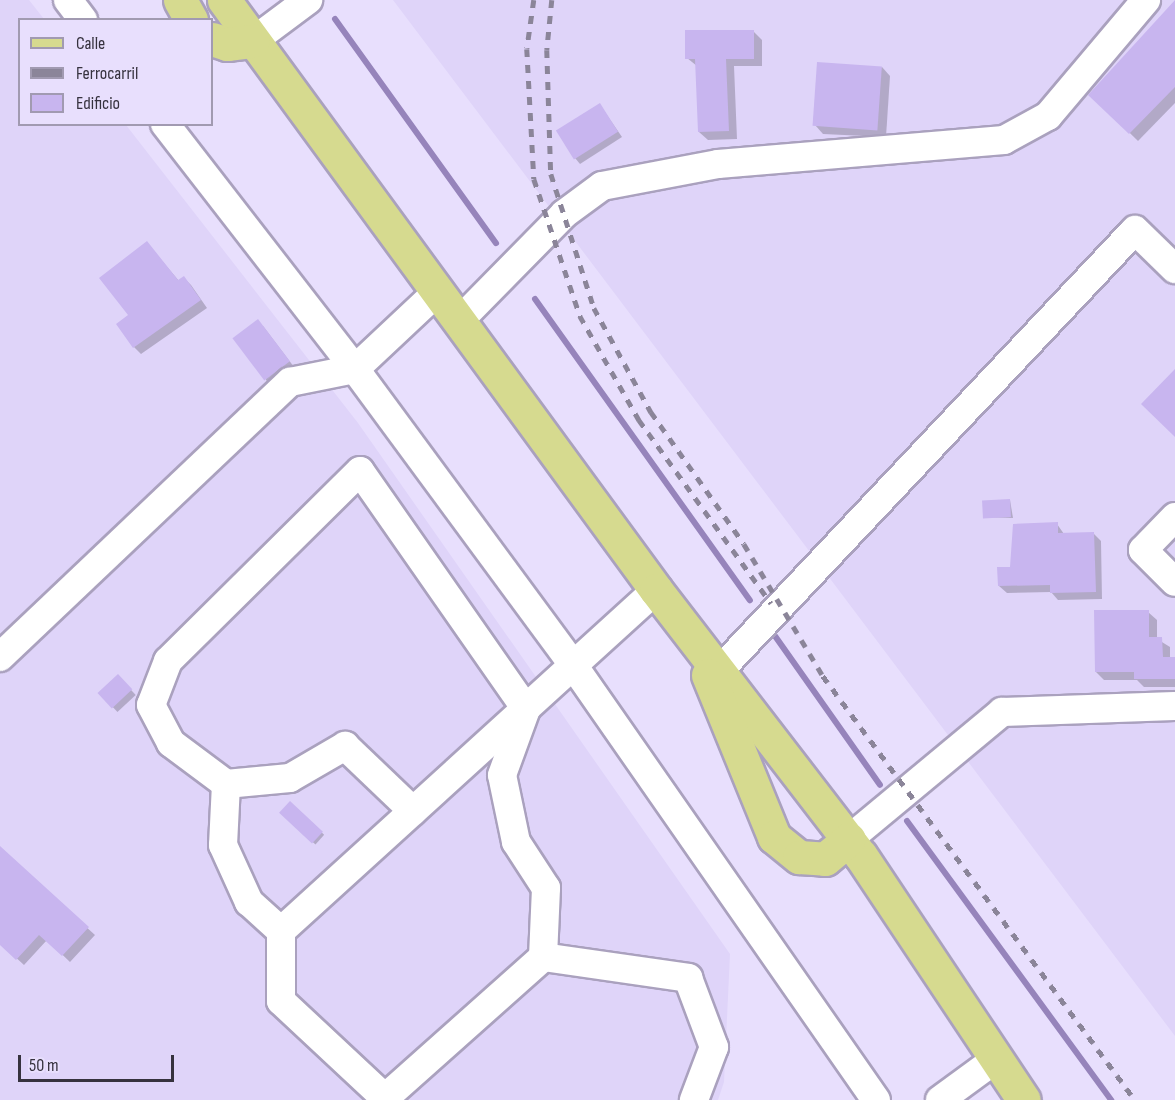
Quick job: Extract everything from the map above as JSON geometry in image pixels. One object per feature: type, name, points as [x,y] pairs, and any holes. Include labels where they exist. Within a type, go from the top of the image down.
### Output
[{"type":"main road","points":[[180,0],[190,18]]},
{"type":"main road","points":[[224,0],[656,590],[849,839],[1024,1100]]},
{"type":"main road","points":[[213,39],[227,44],[253,41]]},
{"type":"main road","points":[[694,639],[774,837],[800,857],[825,860],[849,839]]},
{"type":"lane","points":[[68,0],[82,18]]},
{"type":"lane","points":[[253,41],[308,0]]},
{"type":"lane","points":[[460,320],[564,214],[602,186],[718,164],[1004,140],[1047,116],[1146,0]]},
{"type":"lane","points":[[167,126],[355,369],[573,665],[876,1100]]},
{"type":"lane","points":[[719,671],[1135,230],[1175,269]]},
{"type":"lane","points":[[0,657],[290,382],[355,369],[438,291]]},
{"type":"lane","points":[[413,811],[345,746],[290,778],[226,784],[171,743],[151,705],[168,661],[360,471],[526,709]]},
{"type":"lane","points":[[1175,517],[1143,550],[1175,582]]},
{"type":"lane","points":[[526,709],[502,775],[516,842],[546,888],[543,957],[386,1099],[281,1001],[281,931],[656,590]]},
{"type":"lane","points":[[849,839],[1002,712],[1175,706]]},
{"type":"lane","points":[[226,784],[223,844],[249,902],[281,931]]},
{"type":"lane","points":[[543,957],[688,978],[714,1047],[694,1100]]},
{"type":"lane","points":[[940,1100],[996,1059]]},
{"type":"shaded area","points":[[0,0],[29,0],[43,18],[18,18],[18,126],[127,126],[358,423],[730,954],[724,1082],[718,1100],[0,1100]]},
{"type":"shaded area","points":[[393,0],[1175,0],[1175,1036],[825,572]]},
{"type":"building","points":[[1175,0],[1175,87],[1129,134],[1088,95]]},
{"type":"building","points":[[685,30],[754,30],[754,59],[726,59],[729,131],[698,132],[695,59],[685,59]]},
{"type":"building","points":[[817,62],[882,67],[877,130],[813,126]]},
{"type":"building","points":[[600,103],[618,132],[574,159],[556,131]]},
{"type":"building","points":[[147,241],[178,280],[184,276],[201,300],[133,348],[116,324],[128,315],[99,278]]},
{"type":"building","points":[[258,319],[290,361],[264,381],[232,338]]},
{"type":"building","points":[[1175,369],[1175,437],[1141,404]]},
{"type":"building","points":[[1010,499],[1011,517],[983,518],[982,500]]},
{"type":"building","points":[[1058,522],[1058,533],[1094,532],[1096,592],[1050,593],[1050,585],[998,586],[997,567],[1010,567],[1013,524]]},
{"type":"building","points":[[1094,610],[1149,610],[1149,637],[1162,637],[1163,657],[1175,657],[1175,679],[1134,679],[1134,672],[1095,672]]},
{"type":"building","points":[[118,674],[132,689],[112,708],[98,693]]},
{"type":"building","points":[[290,801],[323,832],[312,843],[279,813]]},
{"type":"building","points":[[0,846],[89,927],[62,956],[39,935],[16,960],[0,945]]},
{"type":"waterway","points":[[335,19],[496,243]]},
{"type":"waterway","points":[[535,299],[750,600]]},
{"type":"waterway","points":[[775,636],[880,785]]},
{"type":"waterway","points":[[907,821],[1111,1100]]},
{"type":"railway","points":[[534,0],[527,49],[534,179],[580,316],[639,420],[771,603]]},
{"type":"railway","points":[[552,0],[547,50],[551,174],[594,308],[651,412],[744,544],[823,676],[1135,1100]]}]
